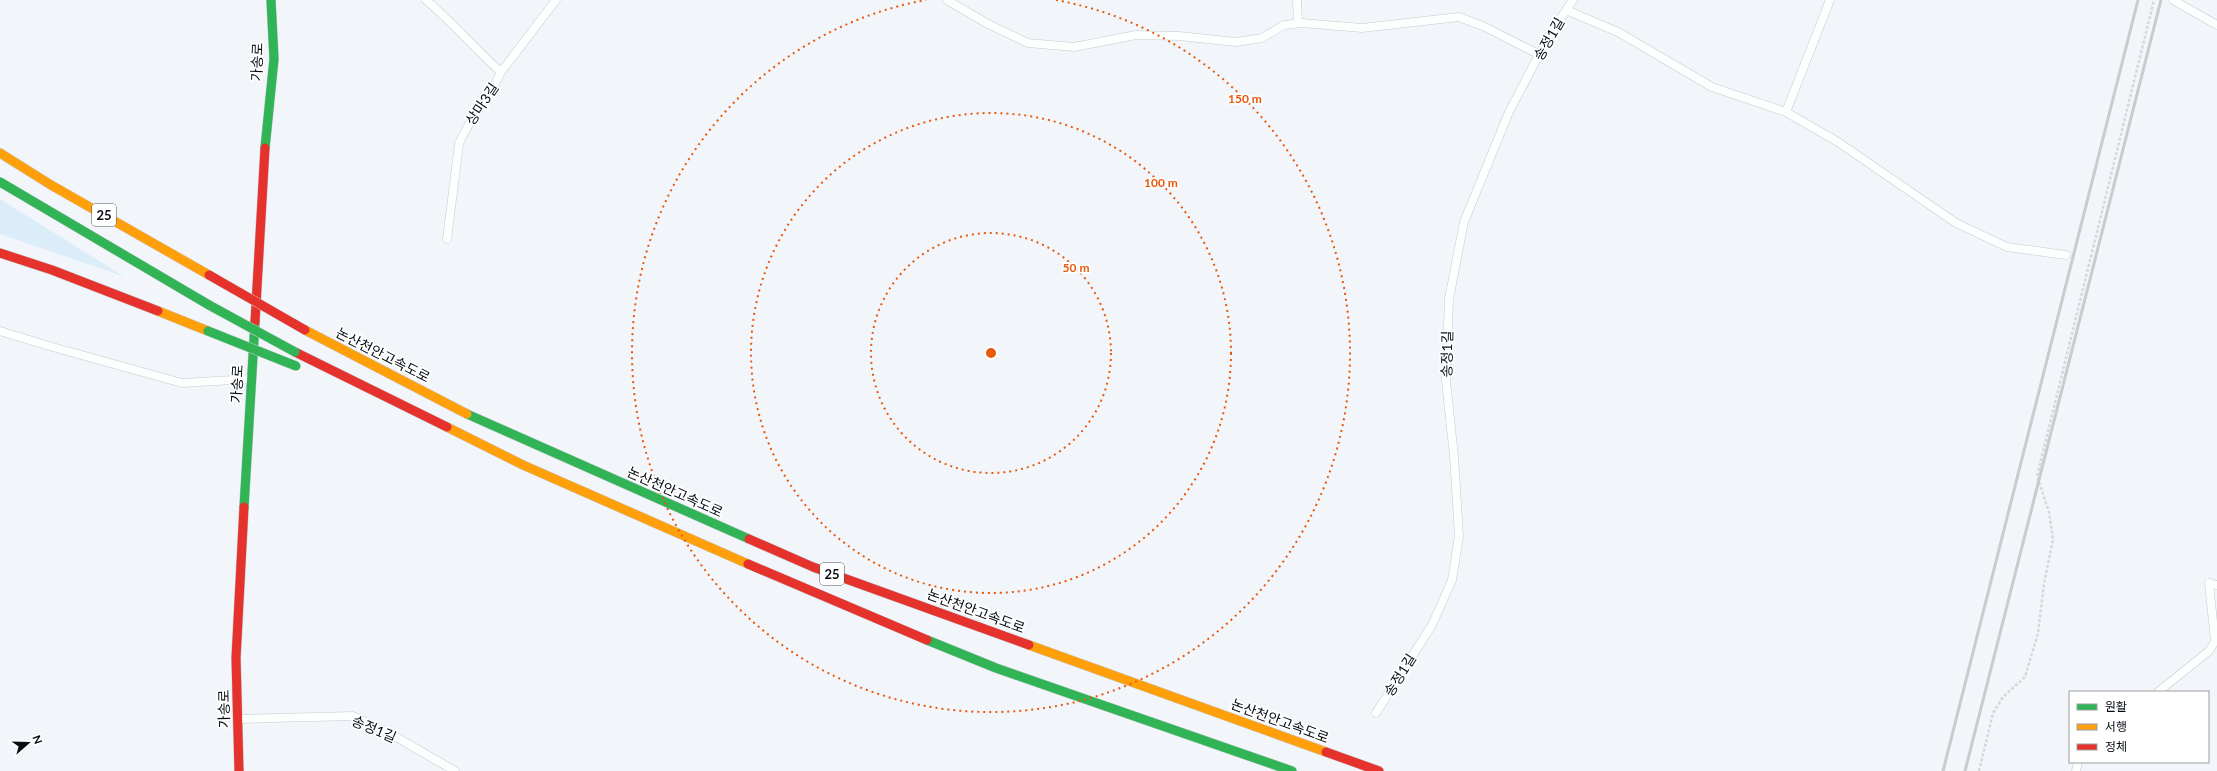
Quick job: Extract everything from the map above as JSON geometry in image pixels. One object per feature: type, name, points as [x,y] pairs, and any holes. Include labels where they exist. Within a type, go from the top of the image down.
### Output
[{"type":"main road","name":"가송로","points":[[239,771],[236,658],[263,168],[274,59],[270,0]]},
{"type":"main road","name":"논산천안고속도로","points":[[0,153],[58,189],[305,330],[489,425],[813,567],[1379,771]]},
{"type":"main road","name":"25","points":[[0,182],[209,305],[295,352],[523,465],[876,620],[996,668],[1292,771]]},
{"type":"main road","points":[[0,253],[52,270],[304,368],[390,399]]},
{"type":"lane","name":"상마3길","points":[[426,0],[466,36],[481,55],[501,72],[496,84],[464,130],[459,144],[447,239]]},
{"type":"lane","points":[[501,72],[556,0]]},
{"type":"lane","points":[[948,0],[988,24],[1028,43],[1074,46],[1136,35],[1179,36],[1236,42],[1262,38],[1284,25],[1298,23],[1362,28],[1460,16],[1540,55]]},
{"type":"lane","points":[[1297,0],[1298,23]]},
{"type":"lane","name":"송정1길","points":[[1376,713],[1432,625],[1452,580],[1459,536],[1454,456],[1446,381],[1449,299],[1464,222],[1509,112],[1540,55],[1573,0]]},
{"type":"lane","points":[[1786,112],[1830,0]]},
{"type":"lane","points":[[2173,0],[2217,25]]},
{"type":"lane","points":[[1566,10],[1618,32],[1712,87],[1786,112],[1838,142],[1956,223],[2007,247],[2066,255]]},
{"type":"lane","points":[[0,331],[182,383],[251,379]]},
{"type":"lane","points":[[2159,691],[2209,651],[2215,641],[2209,584],[2217,585]]},
{"type":"lane","name":"송정1길","points":[[238,719],[353,716],[391,734],[454,771]]},
{"type":"path","points":[[1979,771],[1993,714],[2003,697],[2025,677],[2038,633],[2044,583],[2053,540],[2049,512],[2037,476],[2154,0]]},
{"type":"shaded area","points":[[0,199],[125,277],[0,234]]},
{"type":"railway","points":[[1943,771],[2138,0]]},
{"type":"railway","points":[[1965,771],[2161,0]]},
{"type":"traffic: fast","points":[[265,148],[274,59],[271,0]]},
{"type":"traffic: fast","points":[[0,182],[209,305]]},
{"type":"traffic: fast","points":[[209,305],[295,352]]},
{"type":"traffic: fast","points":[[244,507],[255,322]]},
{"type":"traffic: fast","points":[[208,331],[296,366]]},
{"type":"traffic: fast","points":[[467,414],[749,539]]},
{"type":"traffic: fast","points":[[927,640],[996,668],[1292,771]]},
{"type":"traffic: slow","points":[[0,153],[51,185],[209,275]]},
{"type":"traffic: slow","points":[[158,311],[208,331]]},
{"type":"traffic: slow","points":[[305,330],[467,414]]},
{"type":"traffic: slow","points":[[447,427],[523,465],[748,564]]},
{"type":"traffic: slow","points":[[1029,645],[1326,752]]},
{"type":"traffic: jam","points":[[255,322],[265,148]]},
{"type":"traffic: jam","points":[[0,253],[52,270],[158,311]]},
{"type":"traffic: jam","points":[[209,275],[305,330]]},
{"type":"traffic: jam","points":[[295,352],[447,427]]},
{"type":"traffic: jam","points":[[239,771],[236,658],[244,507]]},
{"type":"traffic: jam","points":[[749,539],[813,567],[1029,645]]},
{"type":"traffic: jam","points":[[748,564],[927,640]]},
{"type":"traffic: jam","points":[[1326,752],[1379,771]]}]
